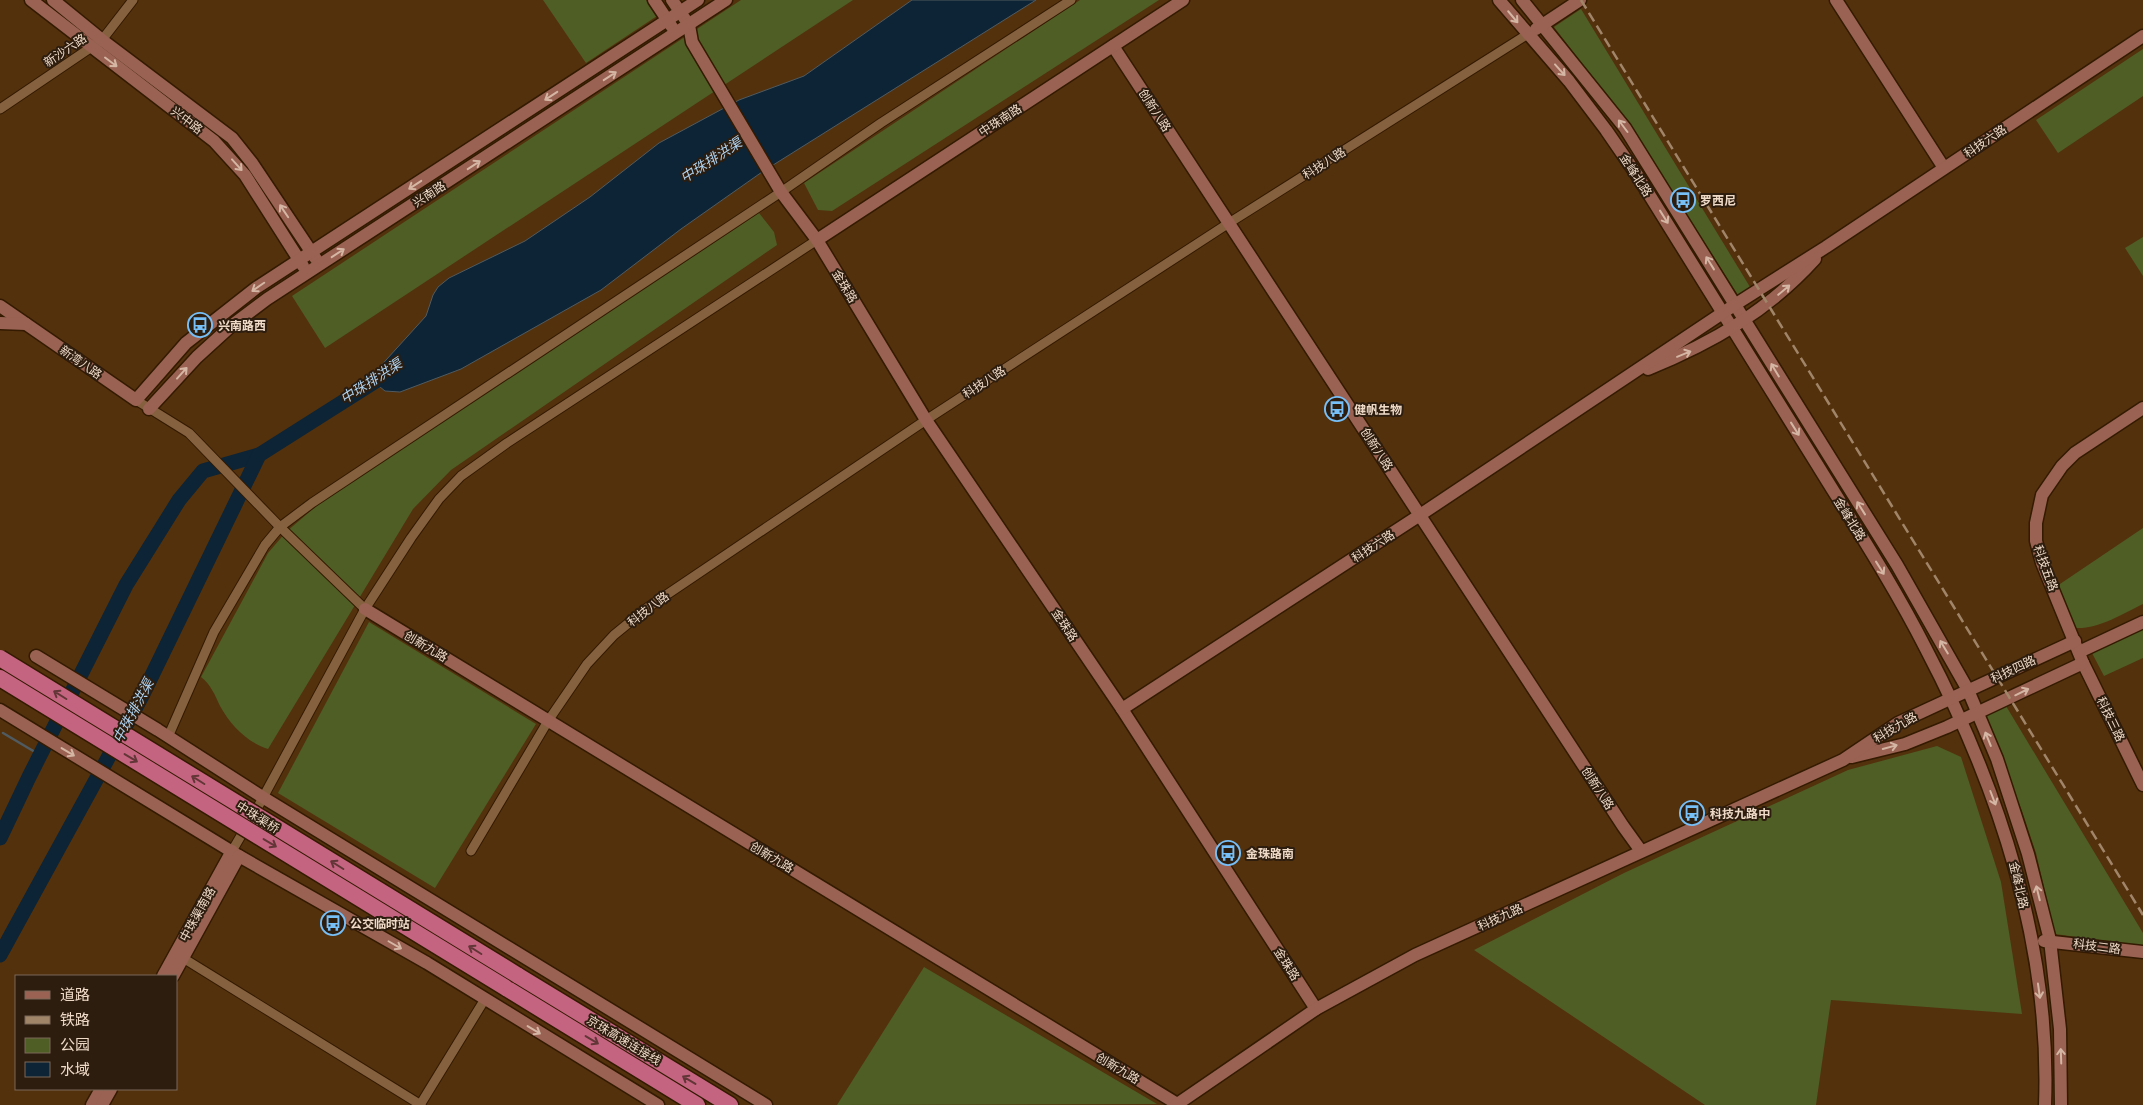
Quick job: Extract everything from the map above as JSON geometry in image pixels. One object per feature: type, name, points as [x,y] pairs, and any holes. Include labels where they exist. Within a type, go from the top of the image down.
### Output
[{"type":"highway","name":"中珠渠桥","points":[[0,658],[517,975]]},
{"type":"highway","name":"中珠渠桥","points":[[0,678],[506,988]]},
{"type":"highway","name":"京珠高速连接线","points":[[517,975],[730,1105]]},
{"type":"highway","name":"京珠高速连接线","points":[[506,988],[692,1103]]},
{"type":"street","name":"兴中路","points":[[31,0],[232,138],[252,163],[320,265]]},
{"type":"street","name":"兴中路","points":[[53,0],[97,44],[214,140],[246,174],[307,273]]},
{"type":"street","name":"新沙六路","points":[[0,109],[97,44],[132,0]]},
{"type":"street","points":[[654,0],[676,33],[692,42]]},
{"type":"street","points":[[672,0],[689,24],[692,42]]},
{"type":"street","name":"兴南路","points":[[136,400],[186,344],[250,292],[698,0]]},
{"type":"street","name":"兴南路","points":[[149,409],[197,356],[255,308],[726,0]]},
{"type":"street","points":[[163,733],[214,632],[265,545],[280,527],[312,503],[781,192],[881,123],[1071,0]]},
{"type":"street","name":"中珠南路","points":[[817,240],[1183,0]]},
{"type":"street","name":"金峰北路","points":[[1499,0],[1569,81],[1606,130],[1733,328],[1894,591],[1951,698],[1993,798],[2010,847],[2032,942],[2044,1041],[2045,1105]]},
{"type":"street","name":"金峰北路","points":[[1522,0],[1625,128],[1897,565],[1968,690],[1997,759],[2028,854],[2050,940],[2060,1029],[2061,1105]]},
{"type":"street","name":"科技八路","points":[[471,851],[548,721],[587,664],[614,635],[647,608],[926,420],[1580,0]]},
{"type":"street","points":[[1836,0],[1944,168]]},
{"type":"street","name":"科技六路","points":[[1122,709],[1420,516],[1723,312],[1826,247],[2143,36]]},
{"type":"street","name":"金珠路","points":[[692,42],[781,192],[817,240],[926,420],[1122,709],[1316,1009]]},
{"type":"street","name":"创新八路","points":[[1113,46],[1641,851]]},
{"type":"street","points":[[236,853],[365,609],[439,498],[460,476],[507,443],[817,240]]},
{"type":"street","name":"科技六路","points":[[1623,380],[1692,351],[1733,328],[1797,279],[1826,247]]},
{"type":"street","name":"新湾八路","points":[[0,306],[136,400]]},
{"type":"street","points":[[0,323],[26,324]]},
{"type":"street","points":[[136,400],[188,433],[280,527],[365,609]]},
{"type":"street","name":"科技五路","points":[[2079,652],[2042,563],[2036,541],[2036,523],[2042,495],[2062,466],[2075,453],[2143,408]]},
{"type":"street","name":"创新九路","points":[[365,609],[1177,1105]]},
{"type":"street","name":"科技四路","points":[[1951,698],[1968,690],[2079,652],[2143,622]]},
{"type":"street","name":"科技四路","points":[[1960,721],[1978,714],[2079,652]]},
{"type":"street","name":"科技三路","points":[[2079,652],[2143,785]]},
{"type":"street","points":[[36,656],[163,733],[264,798],[766,1105]]},
{"type":"street","name":"科技九路","points":[[1177,1105],[1316,1009],[1415,955],[1843,760],[1898,723],[1951,698]]},
{"type":"street","points":[[0,710],[236,853],[427,964],[658,1105]]},
{"type":"street","name":"科技九路","points":[[1843,760],[1905,744],[1960,721]]},
{"type":"street","name":"中珠渠南路","points":[[174,975],[236,853]]},
{"type":"street","name":"中珠渠南路","points":[[164,975],[236,853]]},
{"type":"street","name":"科技二路","points":[[2032,942],[2050,940],[2143,952]]},
{"type":"street","points":[[183,958],[420,1105],[485,999]]},
{"type":"street","points":[[92,1105],[100,1090]]},
{"type":"street","points":[[102,1105],[110,1090]]},
{"type":"green space","points":[[543,0],[646,0],[657,16],[586,63]]},
{"type":"green space","points":[[741,0],[853,0],[325,348],[292,296]]},
{"type":"green space","points":[[1080,0],[1159,0],[832,211],[818,210],[804,183]]},
{"type":"green space","points":[[1581,9],[1750,287],[1738,295],[1631,127],[1554,27]]},
{"type":"green space","points":[[2143,49],[2143,96],[2058,153],[2036,120]]},
{"type":"green space","points":[[759,213],[774,232],[777,245],[451,470],[413,509],[268,749],[246,738],[229,720],[210,687],[201,677],[268,553],[286,532],[328,496]]},
{"type":"green space","points":[[2143,237],[2143,276],[2125,248]]},
{"type":"green space","points":[[2143,528],[2143,604],[2102,623],[2084,628],[2076,628],[2057,586]]},
{"type":"green space","points":[[369,622],[536,724],[435,888],[278,793]]},
{"type":"green space","points":[[2143,629],[2143,658],[2104,676],[2092,653]]},
{"type":"green space","points":[[2006,706],[2143,933],[2143,946],[2055,934],[2036,853],[2022,811],[1984,716]]},
{"type":"green space","points":[[1937,746],[1961,757],[2001,882],[2022,1014],[1831,1000],[1816,1105],[1705,1105],[1474,950],[1624,873],[1848,770]]},
{"type":"green space","points":[[924,967],[1157,1104],[837,1105]]},
{"type":"water","points":[[912,0],[1036,0],[762,172],[681,229],[601,290],[461,369],[400,392],[385,391],[374,382],[377,370],[426,316],[433,295],[438,287],[449,278],[525,241],[590,197],[659,143],[739,100],[804,76]]},
{"type":"waterway","name":"中珠排洪渠","points":[[0,955],[142,696],[259,455],[390,372]]},
{"type":"waterway","points":[[0,838],[126,585],[179,500],[203,471],[259,455]]},
{"type":"waterway","points":[[3,733],[40,755]]},
{"type":"railway","points":[[1581,0],[2143,915]]},
{"type":"place","name":"罗西尼","points":[[1683,200]]},
{"type":"place","name":"兴南路西","points":[[200,325]]},
{"type":"place","name":"健帆生物","points":[[1337,409]]},
{"type":"place","name":"科技九路中","points":[[1692,813]]},
{"type":"place","name":"金珠路南","points":[[1228,853]]},
{"type":"place","name":"公交临时站","points":[[333,923]]}]
